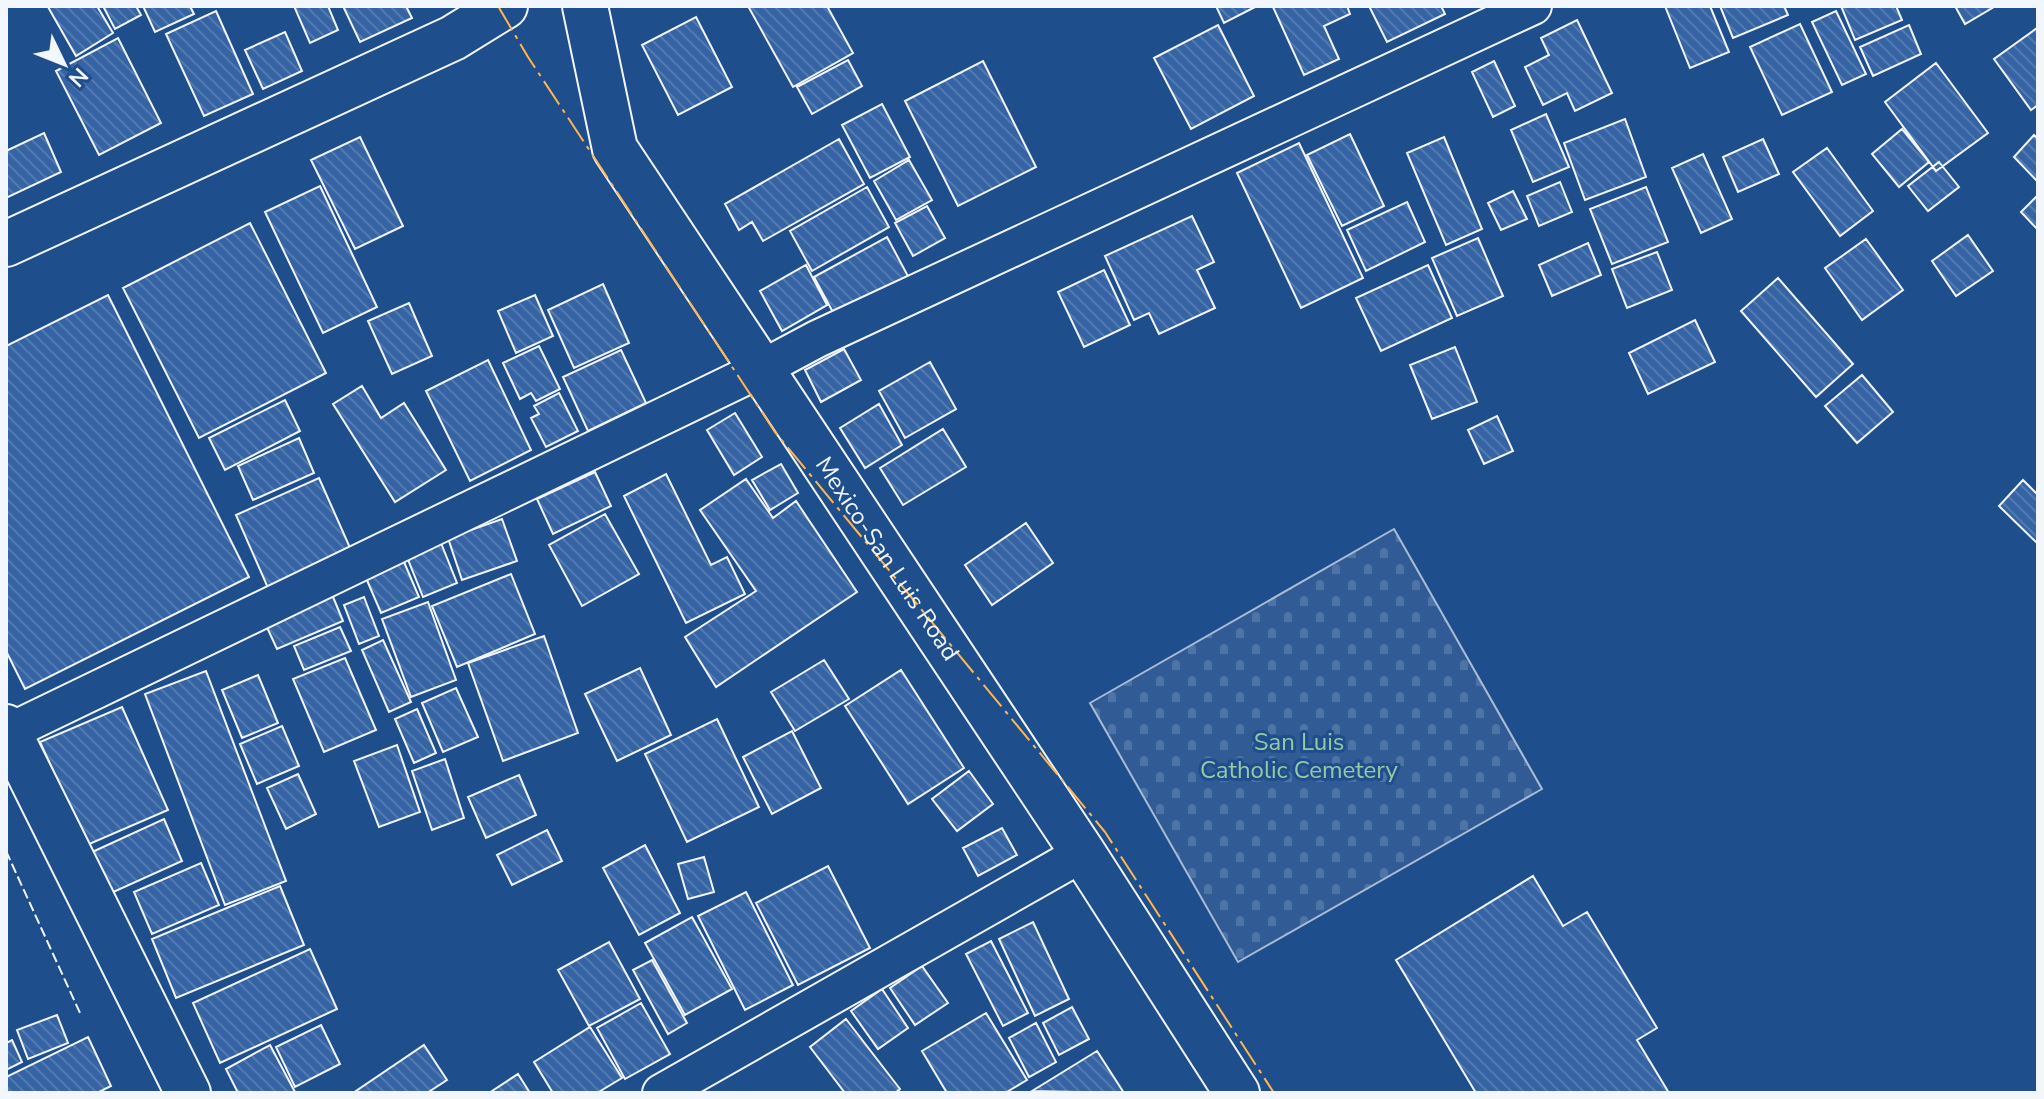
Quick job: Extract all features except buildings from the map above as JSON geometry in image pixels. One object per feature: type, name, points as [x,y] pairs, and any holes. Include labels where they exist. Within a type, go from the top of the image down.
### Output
[{"type":"main road","points":[[6,244],[453,38],[505,6]]},
{"type":"main road","name":"Mexico-San Luis Road","points":[[585,6],[615,149],[1083,853],[1237,1093]]},
{"type":"main road","points":[[7,730],[188,1093]]},
{"type":"street","points":[[7,730],[761,369],[817,339],[1533,6]]},
{"type":"street","points":[[661,1093],[1083,853]]},
{"type":"green space","name":"San Luis Catholic Cemetery","points":[[1394,529],[1542,789],[1238,962],[1090,703]]},
{"type":"fence","points":[[6,851],[80,1013]]},
{"type":"power","points":[[498,6],[528,57],[775,432],[1105,832],[1274,1093]]}]
